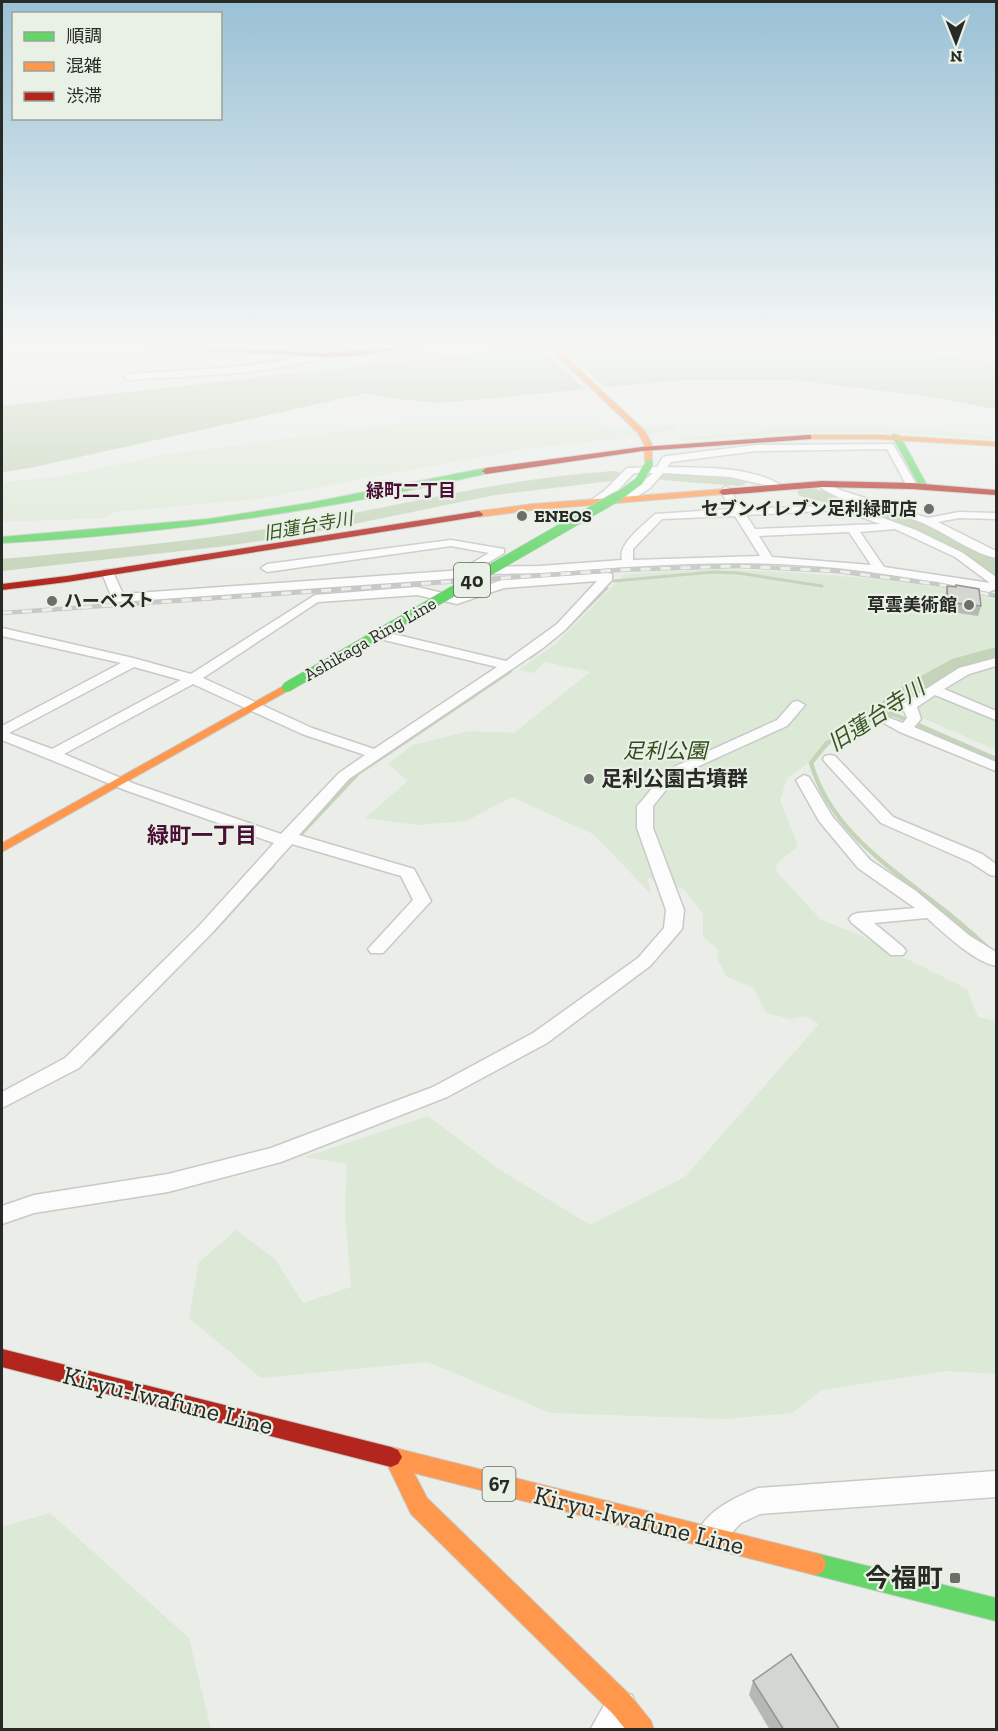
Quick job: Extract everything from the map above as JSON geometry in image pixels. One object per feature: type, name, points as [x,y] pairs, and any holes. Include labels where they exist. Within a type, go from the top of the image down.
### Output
[{"type":"street","points":[[634,424],[648,446],[655,467]]},
{"type":"street","points":[[896,436],[918,486]]},
{"type":"street","points":[[2,540],[101,534],[192,525],[302,507],[523,465],[648,446],[790,437],[896,436],[996,444]]},
{"type":"street","points":[[775,486],[770,481],[751,477],[655,467],[631,470],[608,493],[443,588],[428,600],[429,605],[474,588],[630,498],[648,486],[655,467],[667,459],[748,449],[886,445],[893,447],[918,486]]},
{"type":"street","name":"Ashikaga Ring Line","points":[[6,841],[120,781],[608,503],[655,467]]},
{"type":"street","points":[[822,484],[836,492],[927,521],[981,545],[996,555]]},
{"type":"street","points":[[2,587],[108,573],[485,512],[594,501],[822,484],[918,486],[996,493]]},
{"type":"street","points":[[725,490],[768,560]]},
{"type":"street","points":[[108,573],[118,598],[449,576],[464,572],[505,569],[540,570],[693,560],[768,560],[880,569],[989,588],[996,583],[980,565],[898,526],[843,507],[659,516],[628,548],[626,555],[629,564]]},
{"type":"street","points":[[927,521],[959,515],[996,516]]},
{"type":"street","points":[[751,533],[898,526]]},
{"type":"street","points":[[852,528],[880,569]]},
{"type":"street","points":[[267,568],[451,543],[500,551],[464,572]]},
{"type":"street","points":[[260,548],[274,587]]},
{"type":"street","points":[[980,565],[996,562]]},
{"type":"street","points":[[2,1101],[72,1063],[291,840],[344,776],[561,627],[608,577],[502,584],[457,600],[417,591],[315,599],[193,679],[52,755]]},
{"type":"street","points":[[2,632],[133,662],[193,679],[307,731],[375,754]]},
{"type":"street","points":[[389,637],[507,665]]},
{"type":"street","points":[[2,733],[133,662]]},
{"type":"street","points":[[905,729],[914,719],[909,706],[964,671],[996,662]]},
{"type":"street","points":[[934,690],[996,716]]},
{"type":"street","points":[[2,1215],[34,1204],[168,1183],[274,1156],[440,1092],[540,1038],[644,962],[673,929],[675,910],[645,828],[645,806],[672,772],[782,723],[798,705]]},
{"type":"street","points":[[887,721],[996,767]]},
{"type":"street","points":[[2,733],[120,781],[130,788],[291,840],[408,873],[422,901],[376,949]]},
{"type":"street","points":[[830,759],[887,820],[976,858],[996,871]]},
{"type":"street","points":[[804,780],[825,818],[864,864],[964,940],[996,960]]},
{"type":"street","points":[[897,951],[858,919],[930,912]]},
{"type":"street","name":"Kiryu-Iwafune Line","points":[[2,1358],[996,1610]]},
{"type":"street","points":[[395,1457],[419,1506],[622,1705],[642,1730]]},
{"type":"street","points":[[707,1538],[732,1514],[758,1501],[996,1484]]},
{"type":"street","points":[[605,1730],[622,1705]]},
{"type":"green space","points":[[399,424],[598,424],[607,430],[673,425],[678,429],[660,432],[660,434],[523,449],[256,499],[114,512],[104,518],[2,522],[2,482],[57,477],[168,454]]},
{"type":"green space","points":[[759,428],[932,429],[996,437],[996,440],[878,433],[758,435],[679,441],[676,438],[762,432]]},
{"type":"green space","name":"足利公園","points":[[718,569],[858,577],[928,586],[996,600],[996,651],[968,658],[996,664],[996,750],[886,702],[787,779],[780,800],[798,846],[778,862],[775,870],[821,920],[853,932],[967,989],[978,1017],[996,1021],[996,1374],[946,1371],[822,1390],[792,1413],[725,1419],[551,1413],[427,1362],[261,1378],[189,1318],[199,1262],[236,1230],[275,1259],[303,1303],[351,1287],[345,1213],[347,1164],[305,1157],[428,1116],[497,1168],[590,1225],[685,1177],[819,1024],[806,1016],[791,1019],[766,1013],[754,988],[727,977],[717,958],[719,951],[703,936],[703,914],[684,889],[647,878],[652,895],[593,834],[512,797],[466,821],[418,825],[365,818],[408,781],[388,764],[413,745],[469,731],[514,733],[590,672],[545,662],[534,673],[519,670],[555,644],[625,574]]},
{"type":"green space","points":[[50,1513],[189,1638],[211,1729],[2,1729],[2,1527]]},
{"type":"shaded area","points":[[2,424],[229,424],[30,468],[3,472]]},
{"type":"building","points":[[956,585],[979,589],[981,606],[948,602],[947,586],[956,587]]},
{"type":"building","points":[[791,1654],[840,1730],[784,1730],[753,1681]]},
{"type":"waterway","name":"旧蓮台寺川","points":[[2,565],[226,541],[300,529],[495,490],[613,476]]},
{"type":"waterway","name":"旧蓮台寺川","points":[[667,476],[738,481]]},
{"type":"waterway","name":"旧蓮台寺川","points":[[806,492],[856,504],[906,520],[953,542],[996,569]]},
{"type":"waterway","points":[[614,581],[713,572],[738,573],[822,586]]},
{"type":"waterway","points":[[566,629],[607,588]]},
{"type":"waterway","points":[[531,657],[541,649]]},
{"type":"waterway","name":"旧蓮台寺川","points":[[877,716],[904,695],[960,664],[996,654]]},
{"type":"waterway","points":[[471,698],[511,671]]},
{"type":"waterway","points":[[296,839],[358,773],[473,696]]},
{"type":"waterway","points":[[886,711],[996,759]]},
{"type":"waterway","name":"旧蓮台寺川","points":[[877,716],[827,743],[811,763],[820,787],[832,808],[865,846],[996,955]]},
{"type":"waterway","points":[[214,930],[273,865]]},
{"type":"waterway","points":[[92,1054],[122,1024]]},
{"type":"railway","points":[[2,613],[618,570],[737,566],[836,571],[936,584],[996,596]]},
{"type":"traffic: fast","points":[[896,436],[924,487]]},
{"type":"traffic: fast","points":[[287,687],[608,503],[639,481],[649,464]]},
{"type":"traffic: fast","points":[[2,540],[208,522],[309,506],[486,471]]},
{"type":"traffic: fast","points":[[815,1564],[996,1610]]},
{"type":"traffic: slow","points":[[632,424],[641,432],[648,444],[649,464]]},
{"type":"traffic: slow","points":[[808,437],[878,437],[996,444]]},
{"type":"traffic: slow","points":[[479,514],[532,507],[723,492]]},
{"type":"traffic: slow","points":[[2,848],[287,687]]},
{"type":"traffic: slow","points":[[391,1457],[815,1564]]},
{"type":"traffic: slow","points":[[395,1457],[419,1506],[622,1705],[642,1730]]},
{"type":"traffic: jam","points":[[486,471],[642,449],[808,437]]},
{"type":"traffic: jam","points":[[723,492],[822,484],[912,486],[996,493]]},
{"type":"traffic: jam","points":[[2,587],[67,579],[479,514]]},
{"type":"traffic: jam","points":[[2,1358],[391,1457]]},
{"type":"place","name":"セブンイレブン足利緑町店","points":[[929,509]]},
{"type":"place","name":"ENEOS","points":[[522,516]]},
{"type":"place","name":"ハーベスト","points":[[52,601]]},
{"type":"place","name":"草雲美術館","points":[[969,605]]},
{"type":"place","name":"足利公園古墳群","points":[[589,779]]},
{"type":"place","name":"今福町","points":[[955,1578]]},
{"type":"district","name":"緑町二丁目","points":[[411,491]]},
{"type":"district","name":"緑町一丁目","points":[[202,835]]}]
